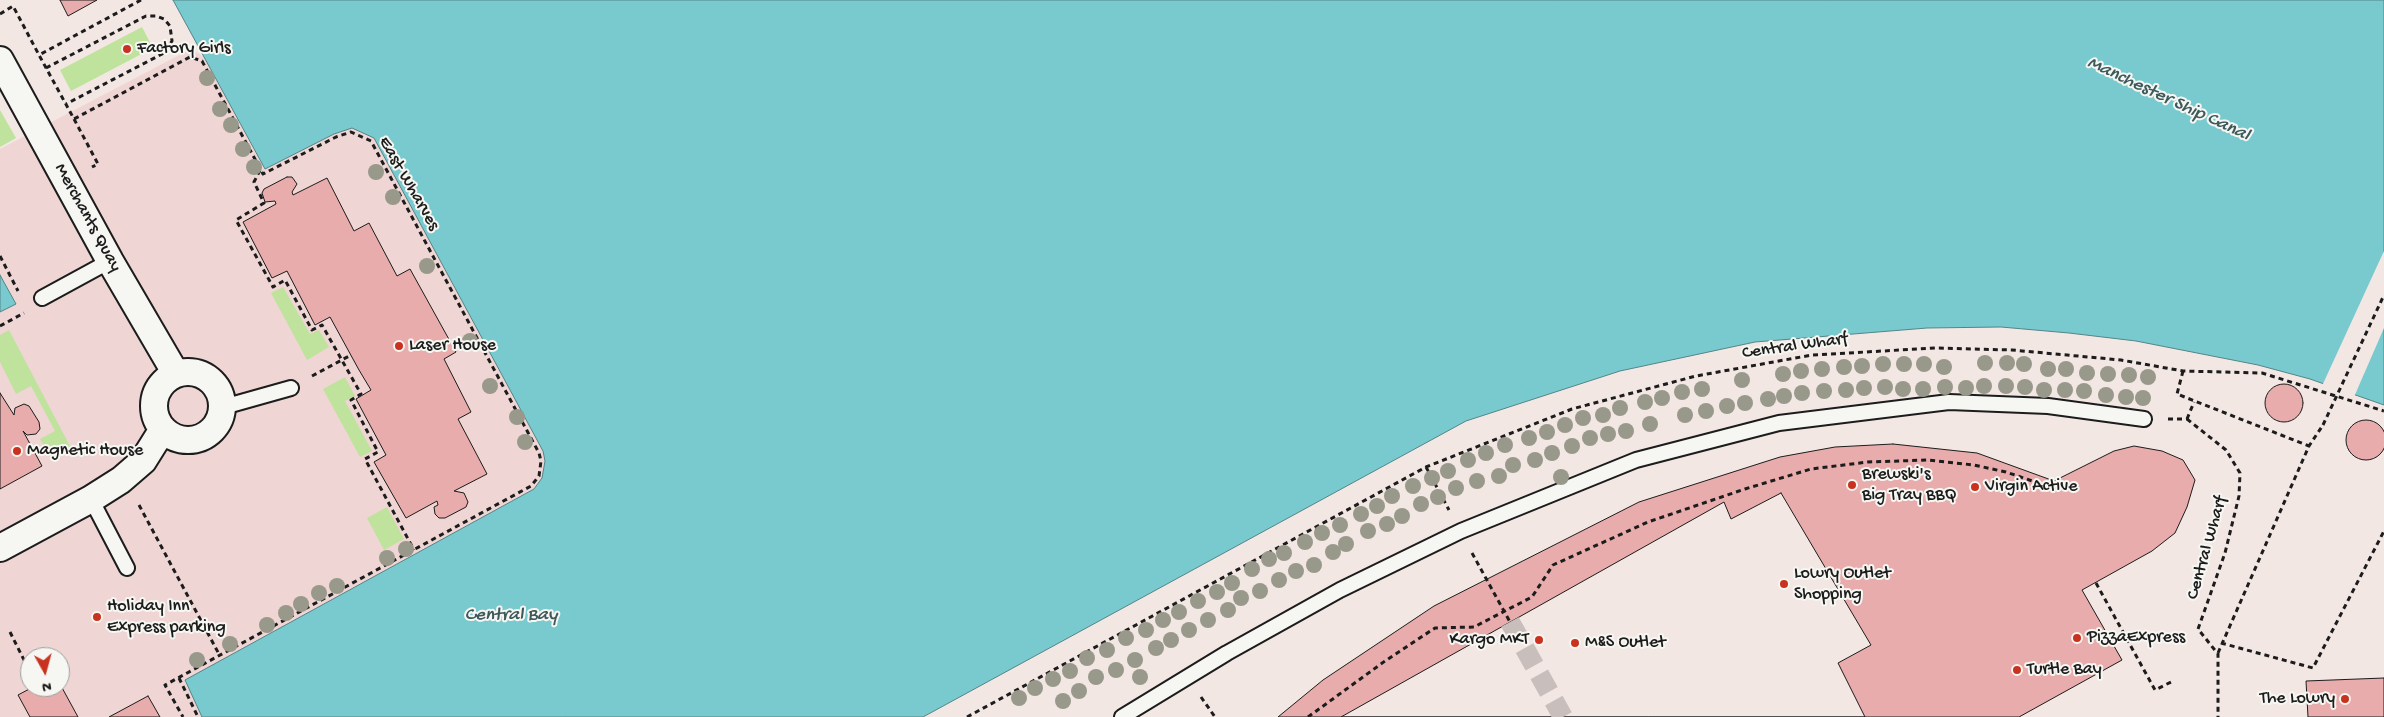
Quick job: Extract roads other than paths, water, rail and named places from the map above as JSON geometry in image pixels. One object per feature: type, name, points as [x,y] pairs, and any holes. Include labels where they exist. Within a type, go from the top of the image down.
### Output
[{"type":"street","name":"Merchants Quay","points":[[0,60],[110,261],[176,374]]},
{"type":"street","points":[[193,372],[204,376],[220,392],[223,404],[218,424],[202,437],[192,440],[181,439],[162,429],[155,416],[154,400],[163,382],[176,374],[193,372]]},
{"type":"street","points":[[0,548],[91,499],[121,480],[143,460],[162,429]]},
{"type":"lane","points":[[42,298],[110,261]]},
{"type":"lane","points":[[223,404],[242,402],[291,388]]},
{"type":"lane","points":[[1122,717],[1227,653],[1331,595],[1461,531],[1636,460],[1779,423],[1949,402],[2048,406],[2144,419]]},
{"type":"lane","points":[[91,499],[127,568]]},
{"type":"water","points":[[173,0],[2384,0],[2384,405],[2310,379],[2258,365],[2136,341],[2069,333],[2001,327],[1927,328],[1755,342],[1620,371],[1466,421],[923,717],[202,717],[185,680],[534,489],[542,478],[545,461],[543,451],[374,138],[352,128],[334,134],[265,169]]},
{"type":"water","points":[[0,275],[16,304],[0,312]]},
{"type":"tunnel","points":[[1510,622],[1563,717]]},
{"type":"place","name":"Factory Girls","points":[[127,49]]},
{"type":"place","name":"Laser House","points":[[399,346]]},
{"type":"place","name":"Magnetic House","points":[[17,451]]},
{"type":"place","name":"Brewski's Big Tray BBQ","points":[[1852,485]]},
{"type":"place","name":"Virgin Active","points":[[1975,487]]},
{"type":"place","name":"Lowry Outlet Shopping","points":[[1784,584]]},
{"type":"place","name":"Holiday Inn Express parking","points":[[97,617]]},
{"type":"place","name":"PizzaExpress","points":[[2077,638]]},
{"type":"place","name":"Kargo MKT","points":[[1539,640]]},
{"type":"place","name":"M&S Outlet","points":[[1575,643]]},
{"type":"place","name":"Turtle Bay","points":[[2017,670]]},
{"type":"place","name":"The Lowry","points":[[2345,699]]},
{"type":"water label","name":"Manchester Ship Canal","points":[[2168,100]]},
{"type":"water label","name":"Central Bay","points":[[511,616]]}]
